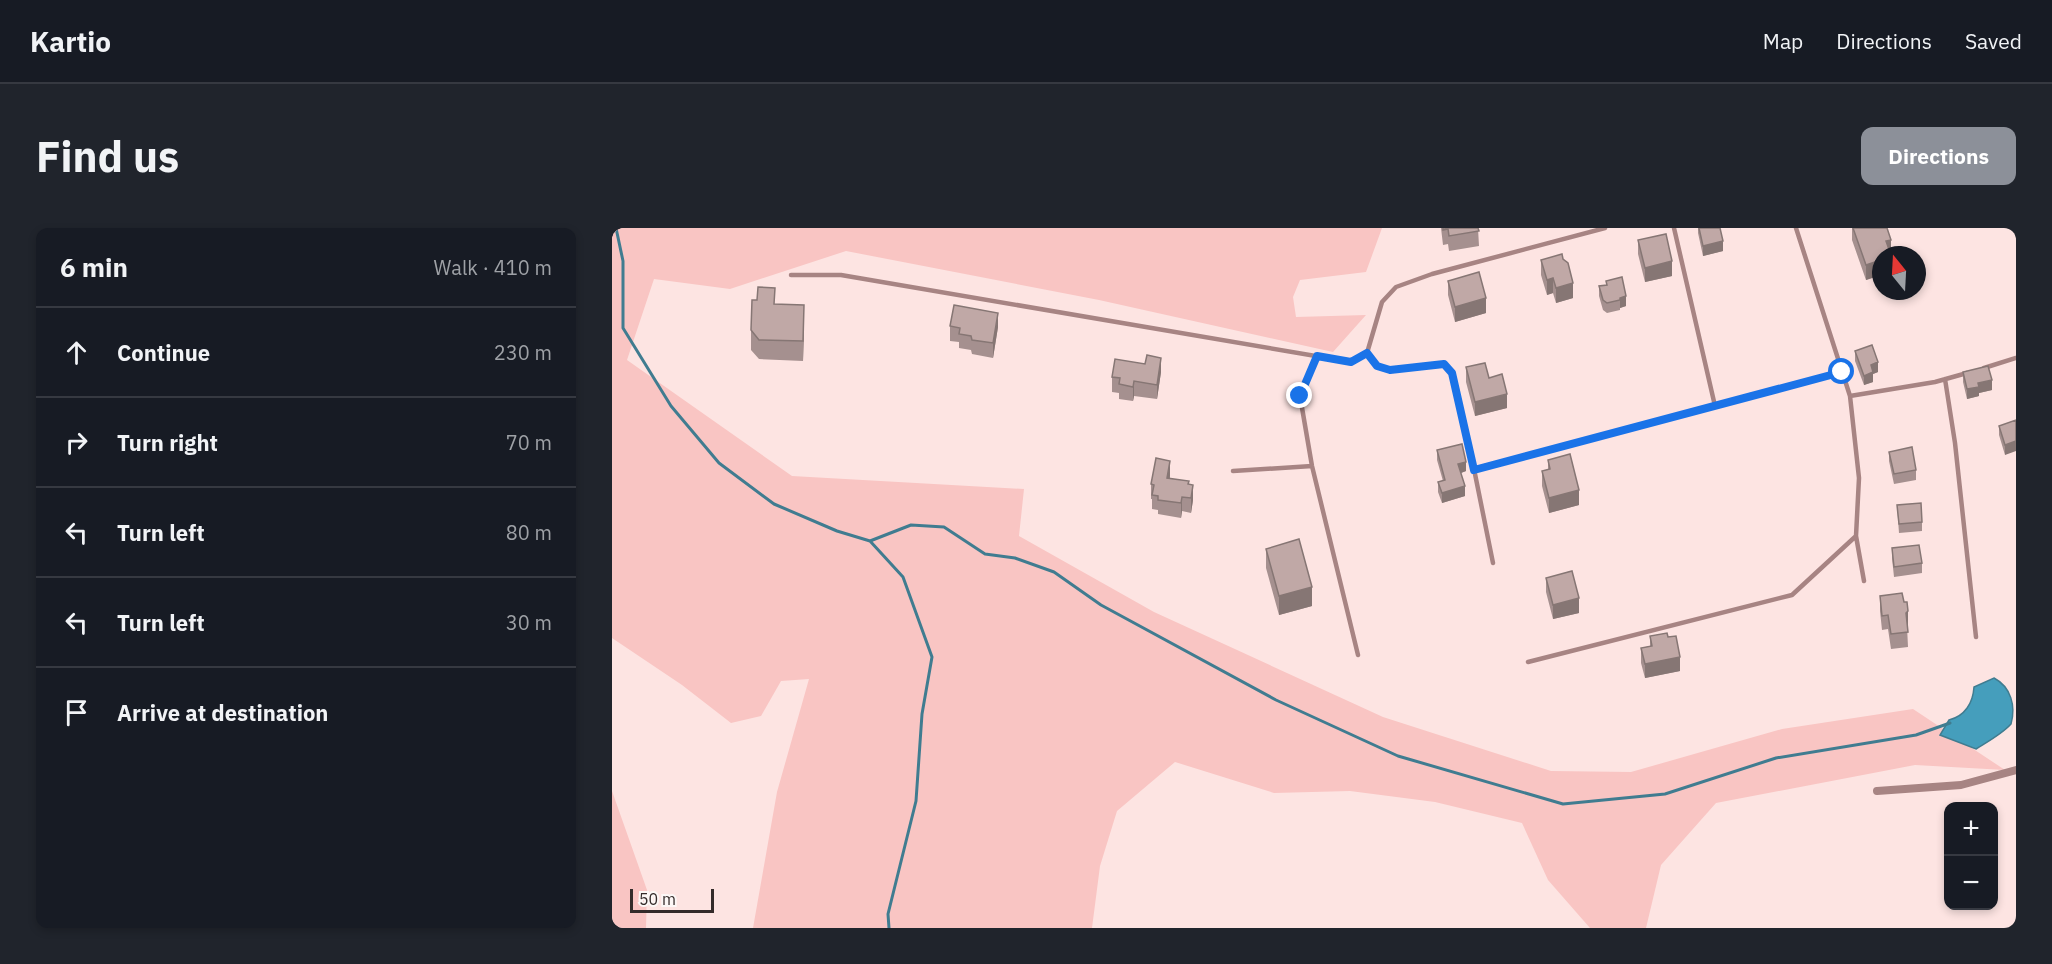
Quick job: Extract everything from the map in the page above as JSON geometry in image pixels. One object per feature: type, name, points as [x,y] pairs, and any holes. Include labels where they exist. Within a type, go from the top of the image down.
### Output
[{"type":"street","points":[[1876,791],[1961,785],[2016,770]]},
{"type":"lane","points":[[791,275],[841,275],[1351,362],[1367,353],[1382,302],[1396,287],[1432,274],[1605,228]]},
{"type":"lane","points":[[1674,228],[1715,406]]},
{"type":"lane","points":[[1796,228],[1850,396],[1859,478],[1856,536],[1864,581]]},
{"type":"lane","points":[[1367,353],[1377,366],[1390,370],[1444,364],[1452,373],[1493,562]]},
{"type":"lane","points":[[1317,356],[1300,396],[1312,466],[1358,655]]},
{"type":"lane","points":[[1981,369],[2016,358]]},
{"type":"lane","points":[[1850,396],[1944,380],[1972,371]]},
{"type":"lane","points":[[1474,470],[1842,372]]},
{"type":"lane","points":[[1944,380],[1955,443],[1977,637]]},
{"type":"lane","points":[[1233,471],[1312,466]]},
{"type":"lane","points":[[1528,662],[1792,595],[1856,536]]},
{"type":"shaded area","points":[[612,228],[1382,228],[1366,272],[1300,280],[1293,297],[1296,317],[1366,315],[1333,352],[1099,300],[846,251],[730,289],[654,279],[627,360],[792,476],[1024,489],[1019,536],[1154,612],[1383,717],[1551,771],[1631,772],[1782,729],[1913,709],[2005,770],[1915,765],[1716,803],[1661,865],[1646,928],[1590,928],[1548,880],[1522,823],[1435,802],[1350,791],[1274,793],[1175,762],[1117,811],[1100,866],[1092,928],[753,928],[777,792],[809,679],[781,681],[761,716],[731,723],[682,685],[612,638]]},
{"type":"shaded area","points":[[612,791],[647,890],[646,928],[612,928]]},
{"type":"water","points":[[1994,678],[2005,686],[2011,698],[2013,710],[2011,724],[1976,749],[1940,735],[1949,720],[1960,715],[1967,708],[1974,687]]},
{"type":"building","points":[[1443,228],[1478,228],[1479,231],[1449,236],[1448,229],[1443,230]]},
{"type":"building","points":[[1699,228],[1720,228],[1723,241],[1703,246]]},
{"type":"building","points":[[1853,228],[1887,228],[1891,240],[1886,241],[1888,246],[1872,246],[1872,263],[1866,265]]},
{"type":"building","points":[[1666,234],[1672,261],[1645,268],[1638,240]]},
{"type":"building","points":[[1562,254],[1563,259],[1568,263],[1573,283],[1556,288],[1553,278],[1547,280],[1541,260]]},
{"type":"building","points":[[1479,272],[1486,298],[1455,307],[1448,281]]},
{"type":"building","points":[[1622,277],[1626,296],[1607,303],[1603,300],[1599,286],[1607,285],[1606,281]]},
{"type":"building","points":[[758,287],[775,288],[774,304],[804,305],[803,341],[759,340],[751,330],[752,300],[757,300]]},
{"type":"building","points":[[954,305],[998,313],[993,343],[972,340],[971,336],[959,334],[960,328],[950,326]]},
{"type":"building","points":[[1872,345],[1878,362],[1871,365],[1873,372],[1864,376],[1855,351]]},
{"type":"building","points":[[1147,355],[1161,358],[1157,385],[1134,381],[1133,387],[1119,384],[1120,378],[1112,377],[1115,359],[1145,364]]},
{"type":"building","points":[[1485,363],[1489,378],[1502,374],[1507,394],[1475,402],[1466,367]]},
{"type":"building","points":[[1988,366],[1992,380],[1978,383],[1979,387],[1967,389],[1963,372]]},
{"type":"building","points":[[2016,420],[2016,441],[2005,445],[1999,426]]},
{"type":"building","points":[[1462,444],[1466,462],[1458,464],[1465,486],[1442,493],[1438,482],[1445,480],[1437,450]]},
{"type":"building","points":[[1912,447],[1916,470],[1894,474],[1889,452]]},
{"type":"building","points":[[1570,454],[1579,490],[1549,498],[1542,471],[1550,469],[1548,460]]},
{"type":"building","points":[[1156,458],[1170,461],[1167,478],[1189,481],[1188,484],[1193,485],[1191,498],[1182,497],[1181,503],[1158,500],[1158,496],[1152,495],[1154,485],[1151,484]]},
{"type":"building","points":[[1921,503],[1922,522],[1899,524],[1897,505]]},
{"type":"building","points":[[1299,539],[1312,587],[1279,596],[1266,549]]},
{"type":"building","points":[[1919,545],[1922,563],[1894,567],[1892,548]]},
{"type":"building","points":[[1572,571],[1579,598],[1553,605],[1546,578]]},
{"type":"building","points":[[1902,593],[1904,602],[1907,602],[1908,632],[1891,634],[1888,615],[1882,616],[1880,596]]},
{"type":"building","points":[[1667,633],[1668,637],[1676,636],[1680,657],[1645,664],[1641,648],[1652,646],[1650,636]]},
{"type":"waterway","points":[[616,228],[623,261],[623,328],[671,406],[719,463],[774,504],[837,531],[870,541],[903,577],[932,657],[922,714],[916,801],[888,914],[889,928]]},
{"type":"waterway","points":[[870,541],[911,525],[944,527],[985,554],[1015,558],[1054,572],[1101,605],[1276,700],[1398,756],[1563,804],[1665,794],[1776,758],[1916,735],[1950,723]]},
{"type":"route","points":[[1300,396],[1317,356],[1351,362],[1367,353],[1377,366],[1390,370],[1444,364],[1452,373],[1474,470],[1842,372]]}]
